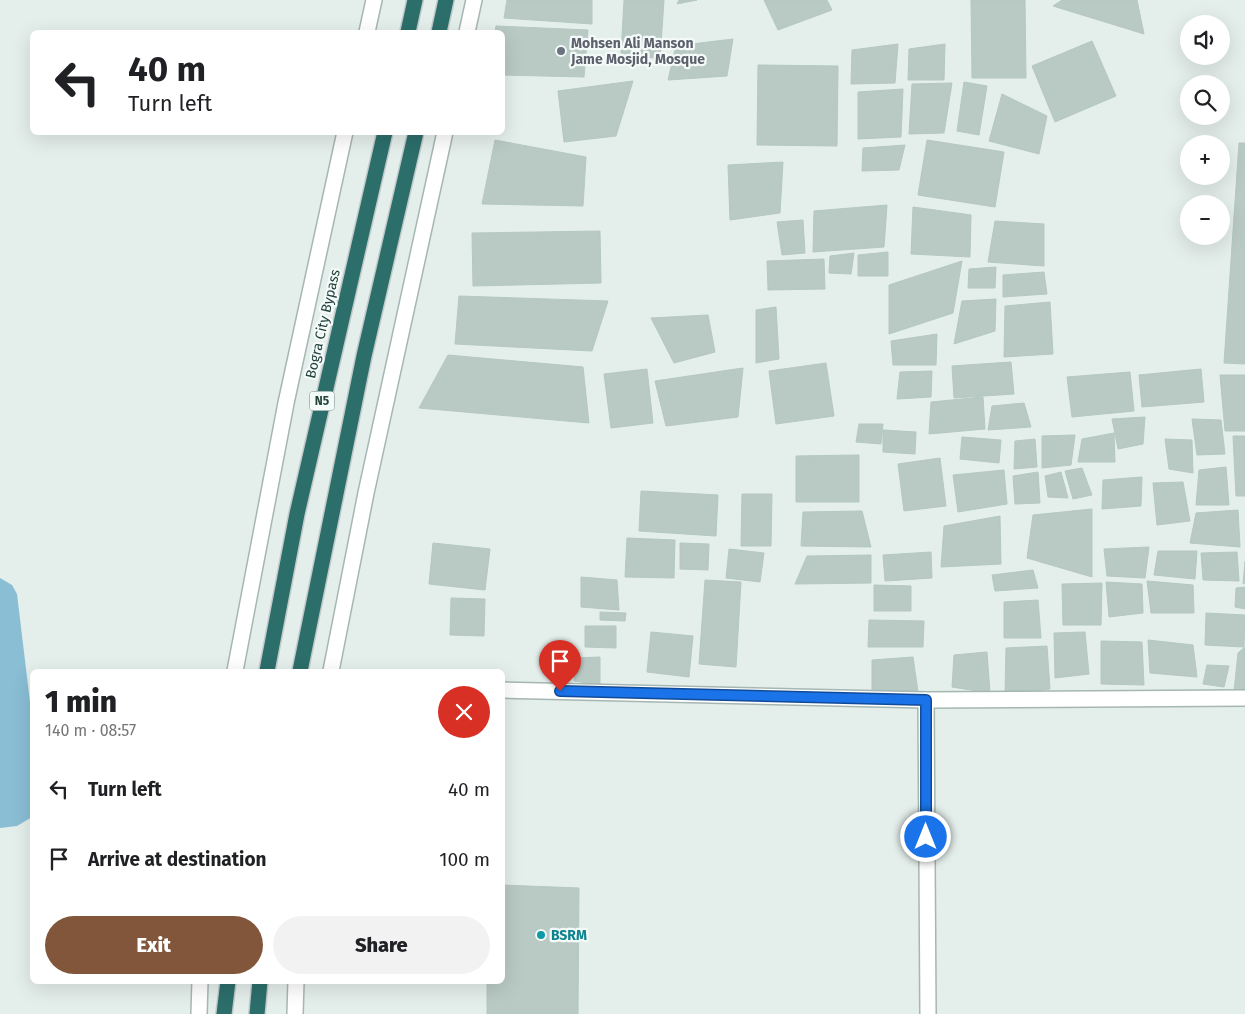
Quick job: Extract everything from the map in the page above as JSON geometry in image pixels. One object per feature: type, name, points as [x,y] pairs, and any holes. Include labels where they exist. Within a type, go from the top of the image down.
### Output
[{"type":"highway","points":[[408,30],[415,0]]},
{"type":"highway","points":[[439,30],[446,0]]},
{"type":"highway","name":"Bogra City Bypass","points":[[267,669],[297,514],[384,135]]},
{"type":"highway","name":"N5","points":[[300,669],[364,356],[415,135]]},
{"type":"highway","points":[[224,1014],[228,984]]},
{"type":"highway","points":[[257,1014],[260,984]]},
{"type":"street","points":[[367,30],[374,0]]},
{"type":"street","points":[[467,30],[474,0]]},
{"type":"street","points":[[235,669],[286,403],[344,135]]},
{"type":"street","points":[[331,669],[366,493],[444,135]]},
{"type":"street","points":[[505,690],[926,700],[1245,698]]},
{"type":"street","points":[[926,700],[928,1014]]},
{"type":"street","points":[[199,1014],[200,984]]},
{"type":"street","points":[[295,1014],[296,984]]},
{"type":"water","points":[[0,578],[12,585],[17,594],[30,702],[30,818],[17,826],[0,828]]},
{"type":"building","points":[[507,0],[592,0],[592,24],[504,18]]},
{"type":"building","points":[[624,0],[664,0],[660,59],[621,53]]},
{"type":"building","points":[[679,0],[697,0],[677,4]]},
{"type":"building","points":[[764,0],[827,0],[832,10],[778,30]]},
{"type":"building","points":[[971,0],[1025,0],[1026,78],[972,78]]},
{"type":"building","points":[[1062,0],[1137,0],[1144,34],[1053,6]]},
{"type":"building","points":[[496,26],[588,30],[584,77],[505,75],[505,30],[495,30]]},
{"type":"building","points":[[733,39],[727,76],[668,80],[676,46]]},
{"type":"building","points":[[1092,41],[1116,96],[1055,122],[1032,66]]},
{"type":"building","points":[[898,44],[895,83],[851,84],[852,50]]},
{"type":"building","points":[[945,44],[944,80],[908,80],[909,49]]},
{"type":"building","points":[[758,65],[838,66],[837,146],[757,145]]},
{"type":"building","points":[[633,81],[616,136],[564,142],[558,91]]},
{"type":"building","points":[[964,82],[987,86],[979,135],[957,131]]},
{"type":"building","points":[[952,83],[944,133],[909,134],[912,84]]},
{"type":"building","points":[[903,89],[901,137],[858,139],[858,92]]},
{"type":"building","points":[[1002,94],[1047,116],[1039,154],[989,141]]},
{"type":"building","points":[[495,140],[586,157],[583,206],[482,204]]},
{"type":"building","points":[[927,140],[1004,152],[995,207],[918,195]]},
{"type":"building","points":[[1239,143],[1245,143],[1245,364],[1224,363]]},
{"type":"building","points":[[905,145],[899,170],[862,171],[863,148]]},
{"type":"building","points":[[783,162],[780,213],[730,220],[728,165]]},
{"type":"building","points":[[887,205],[884,247],[813,252],[814,211]]},
{"type":"building","points":[[913,207],[971,215],[970,257],[911,254]]},
{"type":"building","points":[[803,220],[805,253],[782,255],[777,222]]},
{"type":"building","points":[[995,221],[1044,224],[1044,266],[988,262]]},
{"type":"building","points":[[600,231],[601,283],[473,286],[472,233]]},
{"type":"building","points":[[888,252],[888,276],[858,276],[858,255]]},
{"type":"building","points":[[854,253],[851,274],[829,273],[830,256]]},
{"type":"building","points":[[824,259],[825,289],[768,290],[767,261]]},
{"type":"building","points":[[962,261],[953,313],[889,334],[889,285]]},
{"type":"building","points":[[996,267],[995,288],[968,288],[969,269]]},
{"type":"building","points":[[1044,272],[1047,294],[1003,297],[1003,275]]},
{"type":"building","points":[[459,296],[608,301],[592,351],[455,344]]},
{"type":"building","points":[[996,299],[995,331],[954,344],[962,301]]},
{"type":"building","points":[[1050,302],[1053,354],[1004,357],[1005,306]]},
{"type":"building","points":[[776,307],[779,359],[756,363],[756,310]]},
{"type":"building","points":[[708,315],[715,352],[674,363],[651,318]]},
{"type":"building","points":[[937,334],[936,365],[893,365],[891,341]]},
{"type":"building","points":[[448,355],[583,367],[589,423],[419,408]]},
{"type":"building","points":[[1011,362],[1014,394],[954,398],[952,366]]},
{"type":"building","points":[[826,363],[834,416],[776,424],[769,371]]},
{"type":"building","points":[[743,368],[738,417],[666,426],[655,381]]},
{"type":"building","points":[[647,369],[653,423],[611,428],[604,374]]},
{"type":"building","points":[[1201,369],[1204,402],[1142,407],[1139,375]]},
{"type":"building","points":[[932,371],[931,397],[897,399],[900,372]]},
{"type":"building","points":[[1130,372],[1134,411],[1072,417],[1067,377]]},
{"type":"building","points":[[1220,375],[1245,375],[1245,431],[1225,431]]},
{"type":"building","points":[[983,397],[985,429],[929,434],[931,402]]},
{"type":"building","points":[[1024,403],[1031,427],[988,430],[992,406]]},
{"type":"building","points":[[1145,417],[1143,444],[1118,449],[1112,419]]},
{"type":"building","points":[[1192,419],[1221,420],[1225,454],[1197,455]]},
{"type":"building","points":[[859,424],[883,424],[881,444],[856,442]]},
{"type":"building","points":[[883,430],[916,432],[915,454],[883,452]]},
{"type":"building","points":[[1114,433],[1115,462],[1078,462],[1082,439]]},
{"type":"building","points":[[1075,435],[1071,465],[1042,468],[1042,436]]},
{"type":"building","points":[[1233,436],[1245,436],[1245,496],[1236,496]]},
{"type":"building","points":[[962,437],[1001,440],[999,463],[960,459]]},
{"type":"building","points":[[1035,439],[1037,467],[1014,469],[1015,441]]},
{"type":"building","points":[[1165,439],[1192,440],[1193,473],[1169,469]]},
{"type":"building","points":[[859,455],[859,502],[796,502],[796,456]]},
{"type":"building","points":[[940,458],[946,506],[904,511],[898,464]]},
{"type":"building","points":[[1226,467],[1229,505],[1196,505],[1199,470]]},
{"type":"building","points":[[1082,468],[1092,495],[1073,499],[1065,471]]},
{"type":"building","points":[[1004,470],[1007,504],[958,512],[953,475]]},
{"type":"building","points":[[1038,472],[1040,503],[1015,504],[1013,476]]},
{"type":"building","points":[[1061,472],[1068,498],[1048,497],[1045,476]]},
{"type":"building","points":[[1142,477],[1141,506],[1102,509],[1103,480]]},
{"type":"building","points":[[1183,482],[1190,521],[1157,525],[1153,483]]},
{"type":"building","points":[[641,491],[718,495],[716,536],[639,531]]},
{"type":"building","points":[[742,494],[772,494],[771,546],[741,546]]},
{"type":"building","points":[[1092,509],[1092,577],[1027,558],[1033,515]]},
{"type":"building","points":[[1238,510],[1240,547],[1190,543],[1196,513]]},
{"type":"building","points":[[862,511],[871,547],[801,546],[803,512]]},
{"type":"building","points":[[1000,516],[1001,564],[941,567],[944,526]]},
{"type":"building","points":[[627,538],[675,540],[674,578],[625,577]]},
{"type":"building","points":[[433,543],[490,549],[485,590],[429,584]]},
{"type":"building","points":[[680,543],[709,544],[708,570],[680,569]]},
{"type":"building","points":[[1149,547],[1145,578],[1107,576],[1104,549]]},
{"type":"building","points":[[729,549],[764,553],[760,582],[726,578]]},
{"type":"building","points":[[1158,551],[1197,551],[1195,579],[1154,575]]},
{"type":"building","points":[[931,552],[932,578],[885,581],[883,555]]},
{"type":"building","points":[[1237,552],[1239,581],[1203,580],[1201,553]]},
{"type":"building","points":[[871,555],[871,583],[795,584],[807,556]]},
{"type":"building","points":[[1245,561],[1245,583],[1243,584]]},
{"type":"building","points":[[1033,570],[1038,588],[995,591],[992,575]]},
{"type":"building","points":[[581,577],[617,580],[619,610],[581,607]]},
{"type":"building","points":[[705,580],[741,582],[736,667],[699,664]]},
{"type":"building","points":[[1147,581],[1193,585],[1194,613],[1151,613]]},
{"type":"building","points":[[1106,582],[1142,584],[1143,613],[1109,617]]},
{"type":"building","points":[[1102,583],[1101,625],[1063,625],[1062,584]]},
{"type":"building","points":[[874,585],[911,586],[911,611],[874,611]]},
{"type":"building","points":[[1245,587],[1245,609],[1235,607],[1236,588]]},
{"type":"building","points":[[451,598],[485,599],[484,636],[450,635]]},
{"type":"building","points":[[1038,600],[1041,638],[1004,638],[1004,602]]},
{"type":"building","points":[[600,612],[626,613],[625,621],[600,620]]},
{"type":"building","points":[[1206,613],[1245,615],[1244,647],[1205,645]]},
{"type":"building","points":[[869,620],[924,621],[923,647],[868,647]]},
{"type":"building","points":[[585,626],[616,626],[616,648],[585,647]]},
{"type":"building","points":[[651,632],[693,636],[689,677],[647,672]]},
{"type":"building","points":[[1085,632],[1089,674],[1055,678],[1054,633]]},
{"type":"building","points":[[1148,640],[1193,645],[1197,677],[1150,673]]},
{"type":"building","points":[[1101,641],[1142,642],[1144,685],[1101,684]]},
{"type":"building","points":[[1047,646],[1050,689],[1005,694],[1006,648]]},
{"type":"building","points":[[1245,647],[1245,691],[1234,691],[1238,653]]},
{"type":"building","points":[[987,652],[990,693],[952,687],[954,655]]},
{"type":"building","points":[[600,657],[600,685],[574,681],[576,658]]},
{"type":"building","points":[[913,657],[918,692],[872,691],[872,660]]},
{"type":"building","points":[[1207,665],[1229,666],[1224,687],[1203,684]]},
{"type":"building","name":"BSRM","points":[[505,885],[579,888],[578,1014],[487,1014],[487,984],[505,984]]},
{"type":"place","name":"Mohsen Ali Manson Jame Mosjid, Mosque","points":[[561,51]]},
{"type":"place","name":"BSRM","points":[[541,935]]},
{"type":"route","points":[[560,691],[926,700],[926,837]]}]
